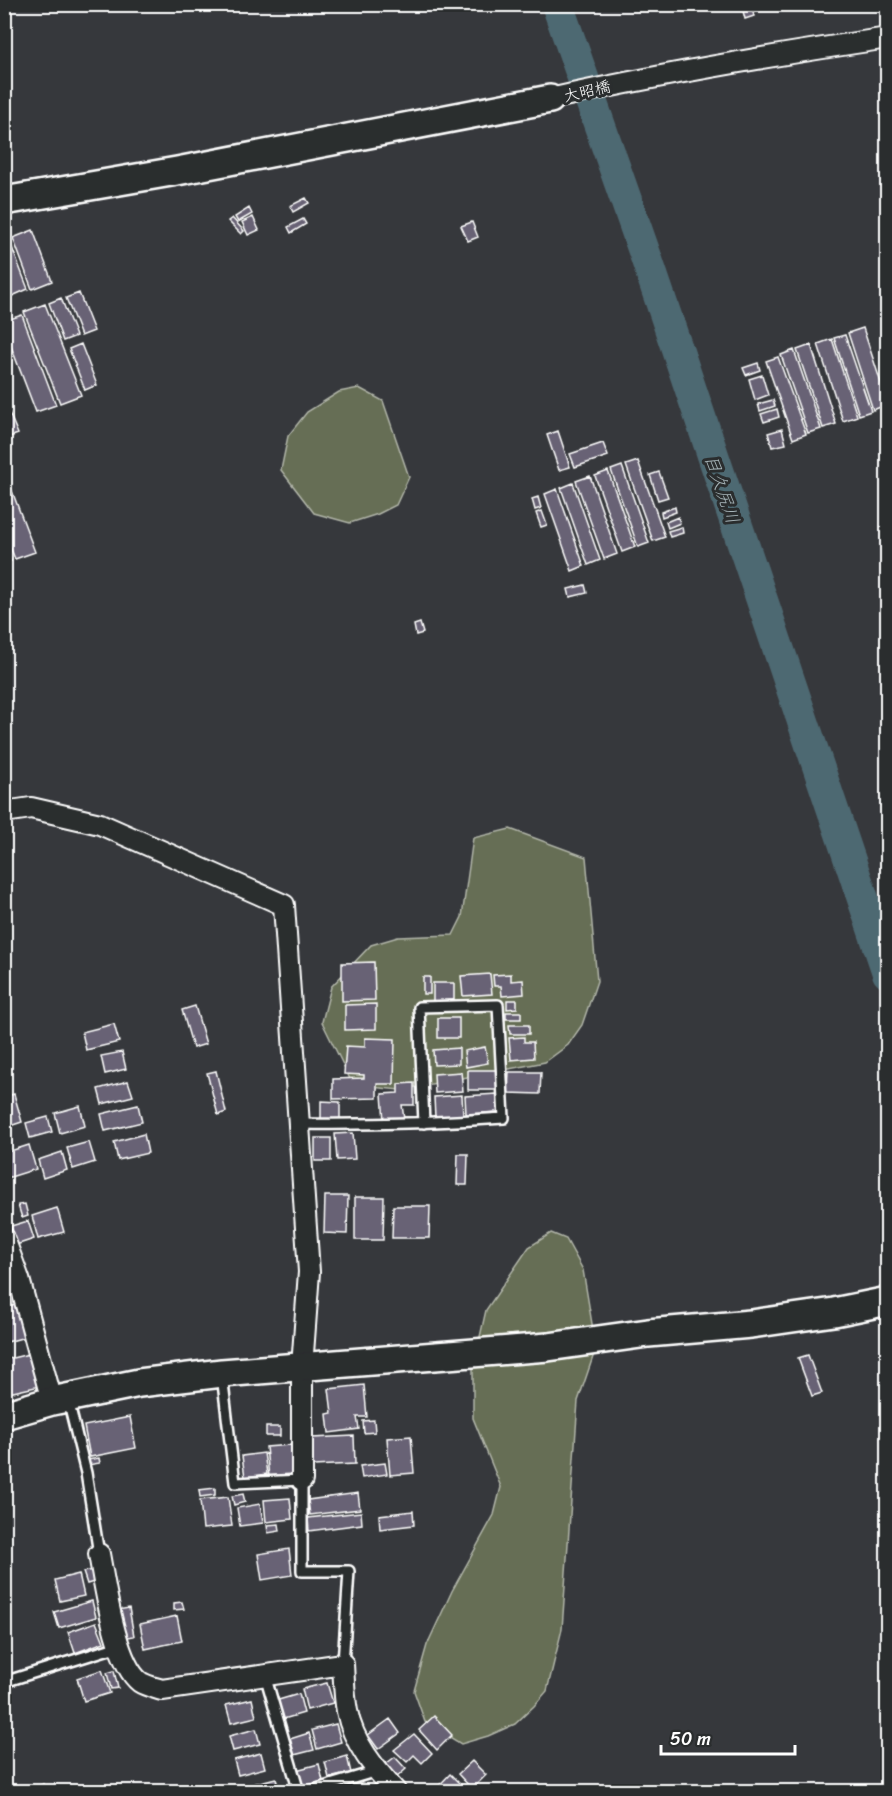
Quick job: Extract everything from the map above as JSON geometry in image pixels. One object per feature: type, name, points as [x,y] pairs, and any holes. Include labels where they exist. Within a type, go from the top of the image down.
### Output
[{"type":"street","name":"大昭橋","points":[[550,99],[756,57],[888,38]]},
{"type":"street","points":[[4,201],[177,171],[550,99]]},
{"type":"street","points":[[4,812],[31,808],[100,824],[284,905],[309,1272],[302,1367],[302,1480]]},
{"type":"street","points":[[4,1238],[60,1399]]},
{"type":"street","points":[[4,1415],[60,1399],[139,1383],[222,1373],[528,1349],[648,1333],[752,1324],[834,1312],[888,1301]]},
{"type":"street","points":[[99,1554],[119,1646],[132,1672],[141,1682],[162,1690],[343,1664],[347,1712],[364,1753],[396,1791]]},
{"type":"lane","points":[[299,1125],[424,1123],[504,1118],[498,1005],[419,1007],[424,1123]]},
{"type":"lane","points":[[222,1373],[235,1484],[302,1480],[302,1571],[349,1571],[343,1664]]},
{"type":"lane","points":[[60,1399],[86,1473],[99,1554]]},
{"type":"lane","points":[[4,1682],[119,1646]]},
{"type":"lane","points":[[265,1675],[298,1791]]},
{"type":"lane","points":[[307,1791],[377,1771]]},
{"type":"green space","points":[[359,388],[383,401],[409,477],[396,505],[378,514],[350,523],[314,513],[281,470],[288,436],[307,412],[339,392]]},
{"type":"green space","points":[[510,829],[586,857],[597,981],[582,1025],[568,1045],[545,1062],[400,1090],[353,1085],[322,1022],[331,987],[371,945],[398,937],[453,935],[462,917],[473,838]]},
{"type":"green space","points":[[551,1233],[566,1239],[583,1270],[596,1348],[578,1401],[562,1629],[547,1691],[534,1706],[515,1724],[488,1736],[461,1744],[425,1722],[414,1691],[427,1645],[452,1591],[494,1515],[501,1487],[473,1418],[473,1368],[486,1310],[529,1247]]},
{"type":"building","points":[[752,8],[754,16],[745,19],[743,11]]},
{"type":"building","points":[[4,129],[11,140],[4,144]]},
{"type":"building","points":[[306,198],[309,203],[293,212],[290,206]]},
{"type":"building","points":[[249,208],[252,214],[238,222],[235,217]]},
{"type":"building","points":[[253,217],[259,230],[248,235],[242,222]]},
{"type":"building","points":[[232,218],[244,231],[241,234],[228,221]]},
{"type":"building","points":[[303,219],[306,224],[291,233],[288,227]]},
{"type":"building","points":[[472,222],[478,237],[468,241],[461,226]]},
{"type":"building","points":[[33,230],[52,281],[32,289],[13,238]]},
{"type":"building","points":[[9,240],[28,289],[10,297],[4,284],[4,241]]},
{"type":"building","points":[[79,293],[94,331],[81,336],[66,298]]},
{"type":"building","points":[[61,298],[76,336],[63,341],[49,303]]},
{"type":"building","points":[[45,304],[81,395],[60,403],[24,312]]},
{"type":"building","points":[[22,315],[56,405],[36,412],[4,328],[4,321]]},
{"type":"building","points":[[863,328],[888,404],[873,410],[848,333]]},
{"type":"building","points":[[845,335],[871,411],[859,415],[834,338]]},
{"type":"building","points":[[832,339],[857,416],[843,421],[818,344]]},
{"type":"building","points":[[81,344],[97,385],[85,390],[69,349]]},
{"type":"building","points":[[811,345],[836,424],[823,428],[797,350]]},
{"type":"building","points":[[794,350],[821,429],[808,433],[781,355]]},
{"type":"building","points":[[778,357],[806,434],[793,439],[766,361]]},
{"type":"building","points":[[758,363],[760,370],[746,375],[743,368]]},
{"type":"building","points":[[762,375],[768,395],[755,400],[749,379]]},
{"type":"building","points":[[773,400],[775,406],[760,411],[758,404]]},
{"type":"building","points":[[4,401],[18,434],[4,439]]},
{"type":"building","points":[[777,409],[779,417],[764,422],[761,414]]},
{"type":"building","points":[[782,429],[786,444],[772,447],[768,433]]},
{"type":"building","points":[[558,431],[570,467],[559,470],[547,435]]},
{"type":"building","points":[[603,443],[608,456],[575,467],[570,454]]},
{"type":"building","points":[[638,461],[665,537],[653,541],[626,465]]},
{"type":"building","points":[[622,466],[649,543],[638,547],[611,470]]},
{"type":"building","points":[[608,471],[635,547],[622,552],[595,476]]},
{"type":"building","points":[[659,472],[668,497],[658,500],[650,475]]},
{"type":"building","points":[[590,476],[617,554],[604,559],[576,481]]},
{"type":"building","points":[[9,483],[35,552],[15,559],[4,532],[4,485]]},
{"type":"building","points":[[573,483],[600,560],[588,565],[561,488]]},
{"type":"building","points":[[557,489],[584,566],[572,571],[545,494]]},
{"type":"building","points":[[538,497],[541,508],[535,510],[532,499]]},
{"type":"building","points":[[675,507],[676,512],[662,517],[661,512]]},
{"type":"building","points":[[542,511],[547,525],[541,527],[536,513]]},
{"type":"building","points":[[678,517],[680,523],[668,528],[666,522]]},
{"type":"building","points":[[682,527],[683,533],[670,537],[668,531]]},
{"type":"building","points":[[4,544],[11,561],[4,563]]},
{"type":"building","points":[[585,585],[587,593],[570,597],[568,589]]},
{"type":"building","points":[[420,623],[423,633],[416,635],[414,625]]},
{"type":"building","points":[[374,962],[375,1000],[342,1001],[342,963]]},
{"type":"building","points":[[490,974],[492,994],[463,996],[461,976]]},
{"type":"building","points":[[511,974],[511,981],[523,980],[524,994],[502,996],[501,986],[494,986],[493,975]]},
{"type":"building","points":[[423,977],[430,977],[430,994],[423,994]]},
{"type":"building","points":[[433,983],[454,983],[454,1000],[433,1001]]},
{"type":"building","points":[[507,1000],[517,1000],[517,1008],[507,1009]]},
{"type":"building","points":[[376,1004],[376,1029],[345,1030],[345,1005]]},
{"type":"building","points":[[195,1006],[206,1044],[193,1048],[182,1010]]},
{"type":"building","points":[[506,1012],[521,1012],[521,1019],[506,1019]]},
{"type":"building","points":[[438,1018],[459,1018],[459,1038],[438,1038]]},
{"type":"building","points":[[114,1024],[119,1042],[86,1050],[82,1032]]},
{"type":"building","points":[[509,1025],[529,1025],[529,1034],[510,1034]]},
{"type":"building","points":[[524,1037],[524,1042],[533,1042],[534,1058],[511,1060],[509,1038]]},
{"type":"building","points":[[365,1038],[395,1039],[394,1084],[377,1084],[377,1098],[333,1099],[333,1079],[364,1078],[364,1075],[344,1074],[346,1046],[365,1047]]},
{"type":"building","points":[[485,1047],[488,1063],[466,1067],[464,1051]]},
{"type":"building","points":[[459,1048],[459,1064],[434,1065],[433,1050]]},
{"type":"building","points":[[122,1052],[126,1069],[105,1074],[101,1056]]},
{"type":"building","points":[[468,1070],[497,1070],[498,1090],[468,1090]]},
{"type":"building","points":[[216,1071],[226,1112],[218,1115],[207,1073]]},
{"type":"building","points":[[461,1072],[463,1091],[435,1093],[434,1074]]},
{"type":"building","points":[[509,1072],[541,1072],[540,1094],[508,1093]]},
{"type":"building","points":[[128,1081],[133,1096],[102,1104],[98,1089]]},
{"type":"building","points":[[414,1083],[414,1105],[402,1105],[404,1119],[384,1121],[382,1094],[398,1093],[398,1084]]},
{"type":"building","points":[[14,1094],[22,1122],[4,1128],[4,1097]]},
{"type":"building","points":[[497,1094],[498,1112],[466,1114],[465,1096]]},
{"type":"building","points":[[462,1095],[463,1116],[435,1117],[434,1097]]},
{"type":"building","points":[[321,1101],[340,1102],[340,1120],[321,1119]]},
{"type":"building","points":[[138,1105],[142,1122],[105,1131],[101,1114]]},
{"type":"building","points":[[80,1106],[85,1126],[60,1133],[55,1113]]},
{"type":"building","points":[[48,1117],[52,1132],[30,1138],[26,1123]]},
{"type":"building","points":[[353,1133],[355,1159],[337,1160],[335,1134]]},
{"type":"building","points":[[144,1134],[148,1153],[118,1160],[114,1142]]},
{"type":"building","points":[[315,1138],[331,1138],[331,1161],[315,1161]]},
{"type":"building","points":[[89,1142],[95,1162],[73,1169],[67,1148]]},
{"type":"building","points":[[29,1145],[36,1169],[4,1179],[4,1153]]},
{"type":"building","points":[[62,1152],[67,1170],[43,1178],[38,1160]]},
{"type":"building","points":[[458,1154],[468,1154],[467,1185],[457,1185]]},
{"type":"building","points":[[325,1196],[348,1196],[347,1234],[324,1233]]},
{"type":"building","points":[[355,1197],[384,1197],[383,1240],[355,1240]]},
{"type":"building","points":[[25,1204],[28,1216],[22,1218],[18,1205]]},
{"type":"building","points":[[393,1206],[430,1206],[429,1238],[392,1238]]},
{"type":"building","points":[[57,1208],[64,1232],[38,1239],[32,1216]]},
{"type":"building","points":[[28,1221],[34,1239],[16,1245],[11,1226]]},
{"type":"building","points":[[20,1304],[29,1336],[7,1342],[4,1331],[4,1308]]},
{"type":"building","points":[[33,1353],[40,1386],[4,1394],[4,1360]]},
{"type":"building","points":[[808,1355],[822,1393],[812,1396],[798,1358]]},
{"type":"building","points":[[364,1385],[367,1417],[357,1417],[359,1429],[329,1433],[327,1414],[332,1413],[329,1389]]},
{"type":"building","points":[[130,1417],[136,1448],[90,1457],[84,1426]]},
{"type":"building","points":[[374,1420],[375,1432],[364,1433],[363,1421]]},
{"type":"building","points":[[266,1427],[280,1427],[280,1436],[266,1436]]},
{"type":"building","points":[[354,1436],[355,1464],[313,1466],[312,1438]]},
{"type":"building","points":[[411,1436],[414,1473],[390,1475],[387,1438]]},
{"type":"building","points":[[291,1445],[294,1475],[269,1477],[266,1447]]},
{"type":"building","points":[[264,1453],[267,1474],[245,1477],[242,1456]]},
{"type":"building","points":[[99,1458],[100,1463],[88,1465],[87,1460]]},
{"type":"building","points":[[385,1463],[387,1474],[362,1478],[360,1466]]},
{"type":"building","points":[[215,1488],[215,1495],[200,1497],[199,1490]]},
{"type":"building","points":[[358,1493],[360,1509],[310,1515],[308,1500]]},
{"type":"building","points":[[243,1494],[245,1502],[234,1505],[232,1496]]},
{"type":"building","points":[[228,1497],[232,1526],[203,1529],[200,1500]]},
{"type":"building","points":[[290,1498],[292,1519],[266,1522],[264,1500]]},
{"type":"building","points":[[260,1504],[263,1523],[240,1526],[237,1508]]},
{"type":"building","points":[[413,1511],[414,1525],[380,1529],[379,1515]]},
{"type":"building","points":[[361,1512],[362,1524],[309,1531],[308,1518]]},
{"type":"building","points":[[279,1524],[280,1531],[268,1533],[267,1525]]},
{"type":"building","points":[[289,1549],[292,1575],[262,1580],[258,1554]]},
{"type":"building","points":[[94,1570],[97,1581],[87,1584],[83,1572]]},
{"type":"building","points":[[79,1574],[84,1596],[60,1601],[55,1580]]},
{"type":"building","points":[[92,1601],[96,1617],[59,1628],[54,1612]]},
{"type":"building","points":[[182,1602],[184,1609],[174,1610],[174,1603]]},
{"type":"building","points":[[129,1608],[134,1636],[123,1638],[117,1610]]},
{"type":"building","points":[[177,1616],[182,1641],[145,1649],[140,1624]]},
{"type":"building","points":[[96,1622],[104,1642],[75,1653],[68,1632]]},
{"type":"building","points":[[102,1670],[110,1693],[84,1701],[77,1678]]},
{"type":"building","points":[[114,1671],[118,1688],[111,1689],[107,1673]]},
{"type":"building","points":[[327,1683],[333,1703],[307,1710],[302,1689]]},
{"type":"building","points":[[299,1694],[304,1713],[280,1720],[275,1701]]},
{"type":"building","points":[[252,1699],[256,1717],[231,1723],[226,1705]]},
{"type":"building","points":[[434,1716],[452,1735],[437,1750],[419,1730]]},
{"type":"building","points":[[390,1719],[400,1733],[378,1749],[368,1735]]},
{"type":"building","points":[[336,1724],[341,1742],[317,1749],[312,1730]]},
{"type":"building","points":[[256,1729],[260,1744],[233,1751],[229,1736]]},
{"type":"building","points":[[309,1733],[314,1750],[294,1755],[290,1739]]},
{"type":"building","points":[[414,1734],[432,1753],[422,1763],[414,1755],[407,1762],[394,1750]]},
{"type":"building","points":[[261,1753],[265,1768],[238,1775],[234,1760]]},
{"type":"building","points":[[347,1756],[351,1773],[329,1778],[325,1762]]},
{"type":"building","points":[[395,1757],[406,1769],[397,1777],[391,1771],[386,1776],[376,1767],[384,1760],[387,1763]]},
{"type":"building","points":[[472,1761],[486,1775],[472,1789],[458,1774]]},
{"type":"building","points":[[319,1764],[323,1781],[301,1787],[296,1770]]},
{"type":"building","points":[[450,1774],[466,1790],[433,1792]]},
{"type":"building","points":[[276,1778],[279,1792],[241,1792],[240,1787]]},
{"type":"building","points":[[43,1784],[46,1792],[28,1792]]},
{"type":"waterway","name":"目久尻川","points":[[557,4],[645,254],[888,973]]}]
